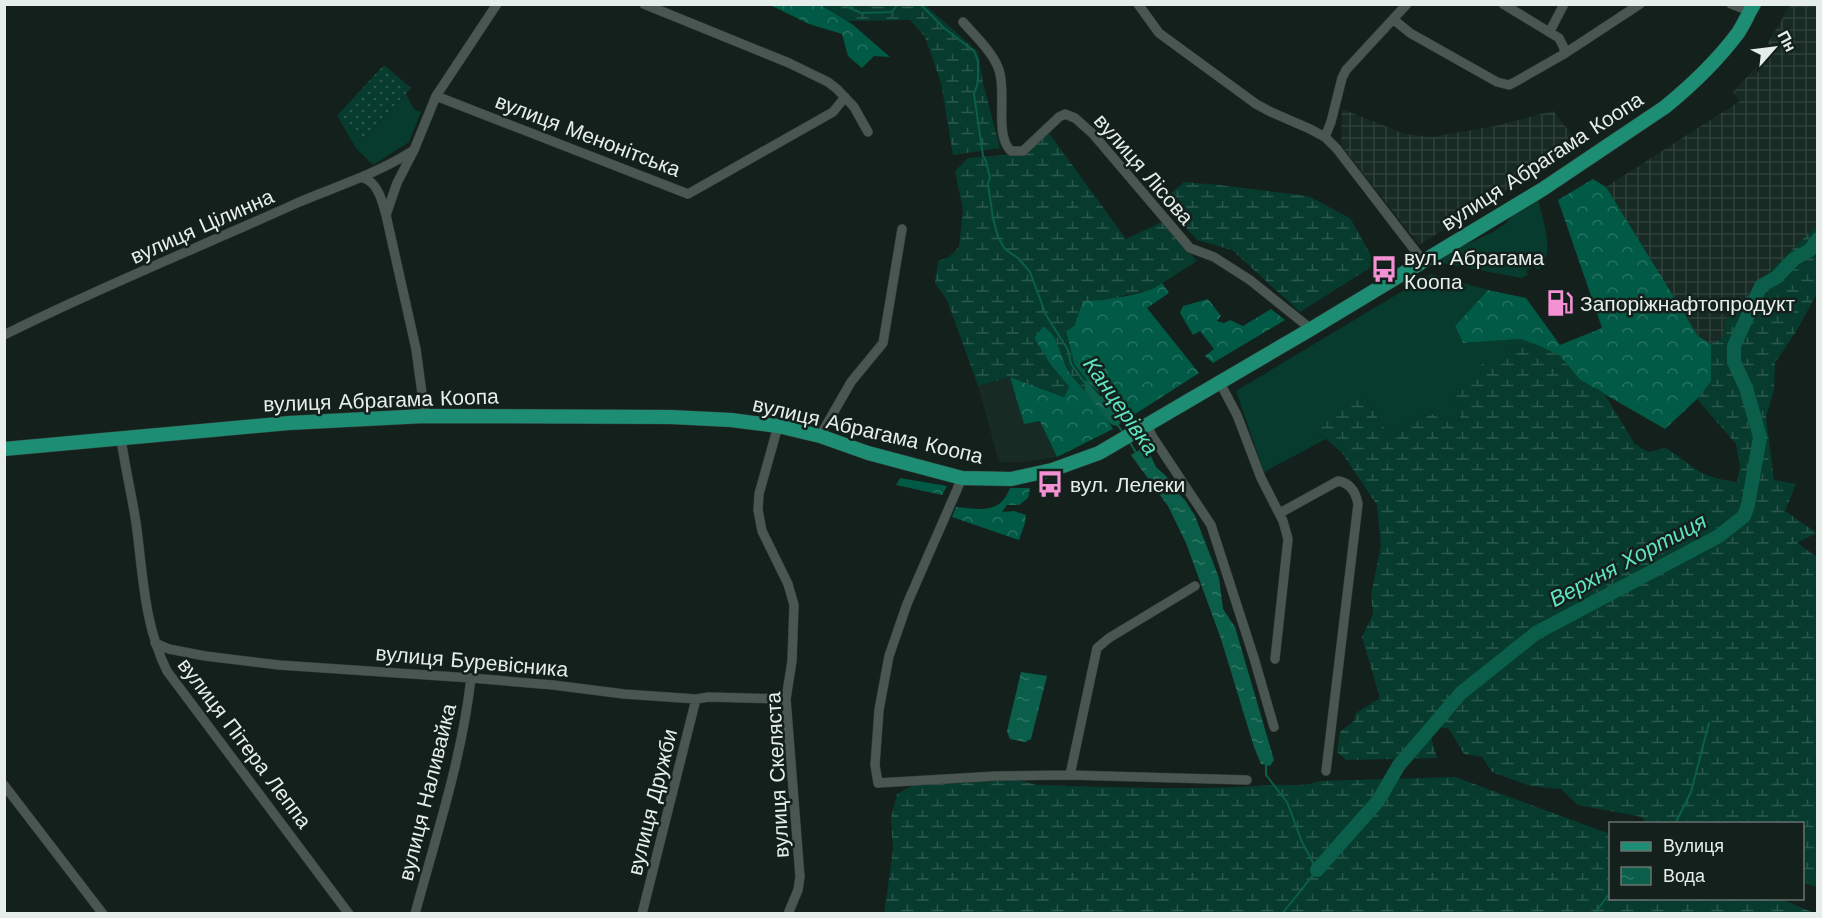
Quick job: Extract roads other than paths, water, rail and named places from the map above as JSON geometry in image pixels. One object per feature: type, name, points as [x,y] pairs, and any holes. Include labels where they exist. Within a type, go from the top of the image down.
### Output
[{"type":"main road","name":"вулиця Абрагама Коопа","points":[[4,449],[289,423],[425,416],[671,417],[731,420],[778,426],[962,478],[1011,479],[1052,470],[1099,453],[1543,189],[1683,93],[1714,62],[1739,32],[1752,8]]},
{"type":"street","points":[[386,214],[397,183],[414,150],[436,96],[497,4]]},
{"type":"street","points":[[644,4],[789,63],[828,82],[854,107],[868,132]]},
{"type":"street","points":[[1138,4],[1159,33],[1256,104],[1324,137],[1337,149],[1423,261]]},
{"type":"street","points":[[1324,137],[1331,122],[1346,70],[1407,4]]},
{"type":"street","points":[[1503,4],[1560,38],[1564,54]]},
{"type":"street","points":[[1550,31],[1564,4]]},
{"type":"street","points":[[1393,19],[1410,33],[1503,84],[1515,82],[1564,54],[1640,4]]},
{"type":"street","points":[[1731,4],[1752,8]]},
{"type":"street","name":"вулиця Лісова","points":[[963,22],[998,66],[1002,83],[1003,141],[1011,151],[1023,151],[1059,117],[1065,114],[1075,118],[1093,134],[1190,248],[1214,257],[1250,280],[1311,329]]},
{"type":"street","name":"вулиця Менонітська","points":[[436,96],[688,194],[833,112],[844,97]]},
{"type":"street","name":"вулиця Цілинна","points":[[4,335],[214,239],[352,180],[363,178],[414,150]]},
{"type":"street","points":[[363,178],[368,179],[376,189],[386,214],[416,349],[425,416]]},
{"type":"street","points":[[820,436],[850,382],[883,343],[902,229]]},
{"type":"street","points":[[1219,381],[1237,415],[1261,478],[1280,513],[1288,539],[1275,659]]},
{"type":"street","points":[[1147,425],[1211,525],[1274,727]]},
{"type":"street","name":"вулиця Скеляста","points":[[778,426],[759,494],[759,510],[762,531],[788,584],[794,604],[792,661],[786,699],[800,877],[798,890],[788,914]]},
{"type":"street","name":"вулиця Пітера Леппа","points":[[121,438],[148,611],[156,643],[167,671],[350,914]]},
{"type":"street","points":[[962,478],[907,604],[889,656],[879,710],[875,765],[878,783],[996,776],[1070,775],[1247,780]]},
{"type":"street","points":[[1280,513],[1338,481],[1346,483],[1356,496],[1358,504],[1326,771]]},
{"type":"street","points":[[1070,775],[1096,648],[1195,586]]},
{"type":"street","name":"вулиця Буревісника","points":[[156,643],[169,649],[205,656],[269,664],[471,678],[696,699],[709,697],[786,699]]},
{"type":"street","name":"вулиця Наливайка","points":[[414,914],[470,699],[471,678]]},
{"type":"street","name":"вулиця Дружби","points":[[642,914],[696,699]]},
{"type":"street","points":[[4,785],[103,914]]},
{"type":"water","points":[[1084,381],[1087,381],[1099,395],[1121,409],[1126,408],[1129,418],[1116,426],[1111,424],[1085,391]]},
{"type":"water","points":[[1146,446],[1156,467],[1167,477],[1195,516],[1219,578],[1223,609],[1235,627],[1274,760],[1270,766],[1261,764],[1254,747],[1221,639],[1186,543],[1168,506],[1131,455]]},
{"type":"water","points":[[1021,672],[1047,676],[1031,739],[1025,742],[1010,739],[1007,731]]},
{"type":"waterway","name":"Канцерівка","points":[[841,4],[861,13],[892,12],[898,4]]},
{"type":"waterway","name":"Канцерівка","points":[[920,4],[944,28],[974,51],[978,61],[978,82],[974,94],[983,156],[990,177],[988,184],[998,237],[1005,249],[1018,258],[1030,272],[1046,315],[1068,350],[1071,364],[1084,382]]},
{"type":"waterway","name":"Верхня Хортиця","points":[[1317,870],[1378,801],[1399,765],[1461,693],[1536,633],[1719,536],[1744,516],[1760,437],[1746,388],[1734,362],[1734,346],[1761,286],[1777,277],[1794,259],[1810,250],[1818,239]]},
{"type":"waterway","name":"Канцерівка","points":[[1117,424],[1124,434]]},
{"type":"waterway","name":"Канцерівка","points":[[1129,441],[1137,454]]},
{"type":"waterway","name":"Верхня Хортиця","points":[[1676,822],[1691,792],[1709,723]]},
{"type":"waterway","name":"Канцерівка","points":[[1266,764],[1266,775],[1287,802],[1302,842],[1317,870],[1282,914]]},
{"type":"waterway","name":"Верхня Хортиця","points":[[1594,914],[1609,894]]},
{"type":"place","name":"вул. Абрагама Коопа","points":[[1384,269]]},
{"type":"place","name":"Запоріжнафтопродукт","points":[[1560,303]]},
{"type":"place","name":"вул. Лелеки","points":[[1050,484]]}]
